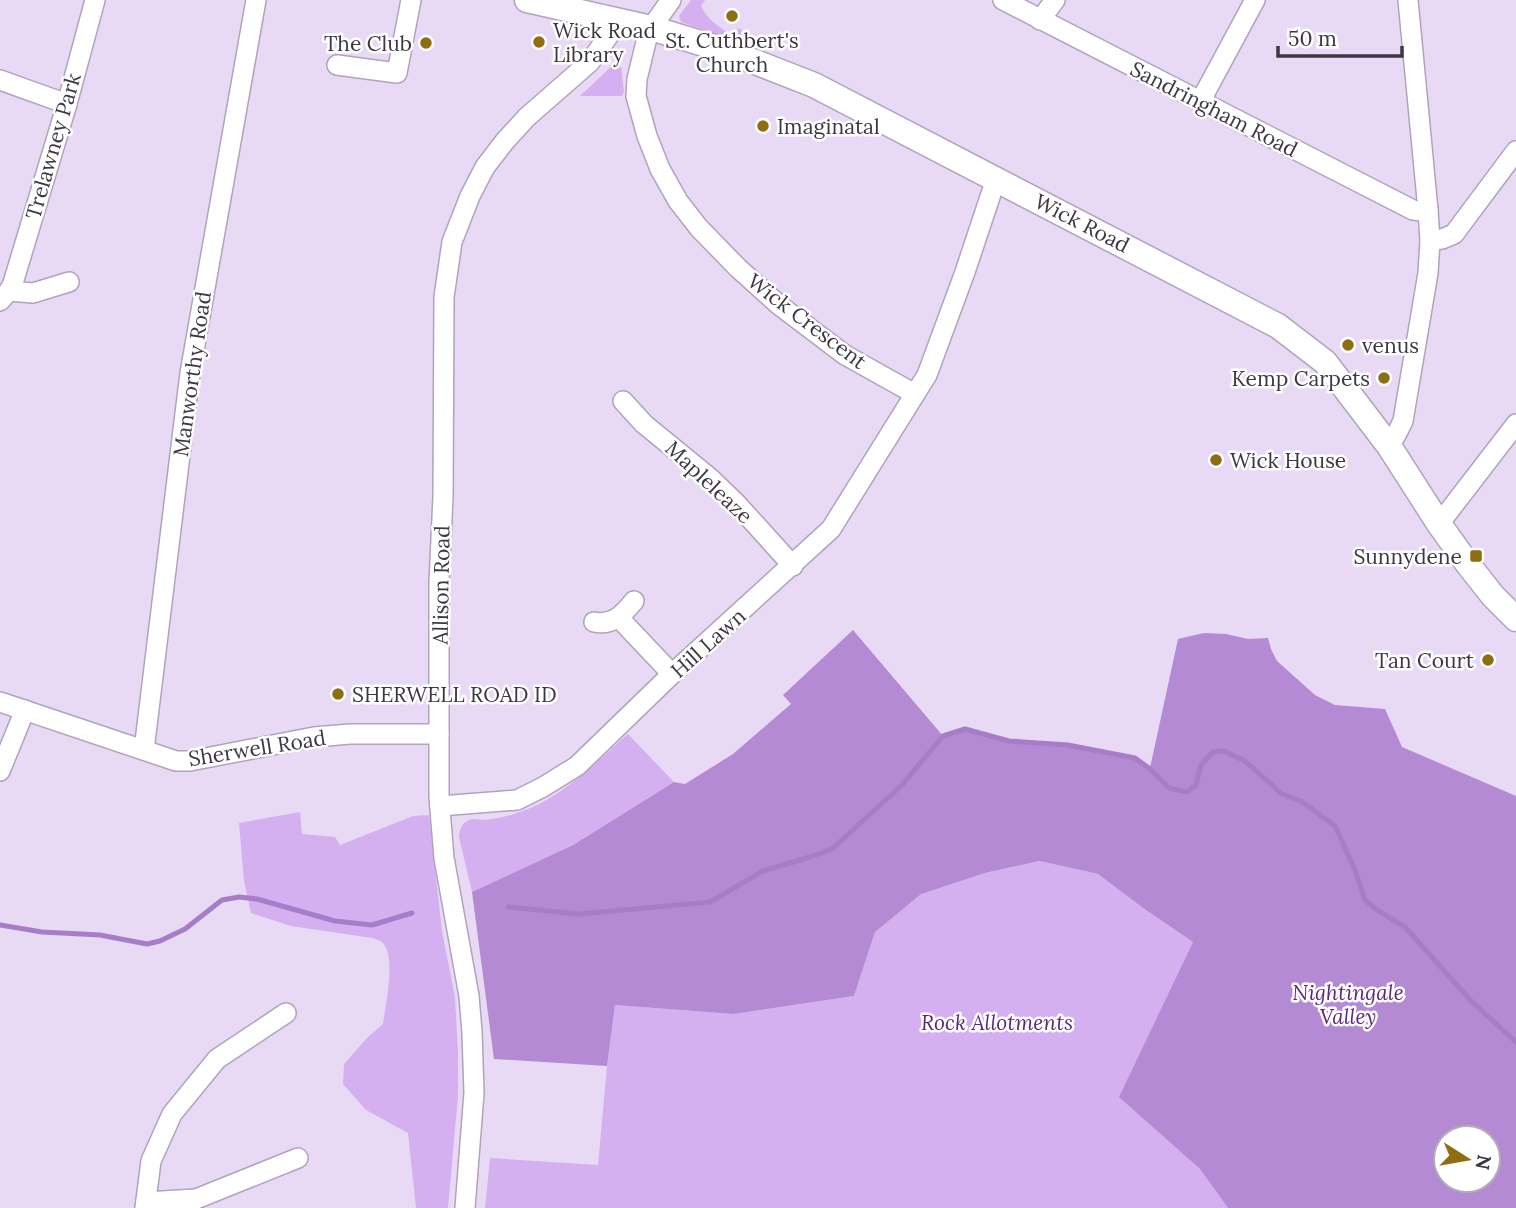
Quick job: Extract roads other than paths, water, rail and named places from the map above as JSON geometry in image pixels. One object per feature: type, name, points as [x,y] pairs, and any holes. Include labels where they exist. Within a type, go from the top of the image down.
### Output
[{"type":"street","name":"Trelawney Park","points":[[6,284],[67,104],[94,0]]},
{"type":"street","name":"Manworthy Road","points":[[144,750],[190,373],[256,0]]},
{"type":"street","points":[[337,65],[397,74],[411,0]]},
{"type":"street","name":"Wick Crescent","points":[[671,0],[647,38],[637,79],[636,96],[660,169],[678,201],[699,228],[779,305],[845,355],[915,394]]},
{"type":"street","name":"Sandringham Road","points":[[1003,0],[1413,210],[1428,210]]},
{"type":"street","points":[[1040,20],[1055,0]]},
{"type":"street","points":[[1200,102],[1255,0]]},
{"type":"street","points":[[1389,446],[1403,421],[1428,272],[1430,242],[1408,0]]},
{"type":"street","name":"Wick Road","points":[[534,1],[651,28],[727,51],[814,85],[1278,326],[1325,362],[1389,446],[1439,524],[1493,596],[1516,619]]},
{"type":"street","name":"Allison Road","points":[[465,1208],[474,1093],[472,1032],[469,996],[444,858],[440,806],[439,582],[443,497],[444,297],[452,242],[485,167],[527,117],[590,62],[609,34],[614,19]]},
{"type":"street","points":[[0,80],[67,104]]},
{"type":"street","points":[[1430,242],[1454,233],[1516,151]]},
{"type":"street","points":[[915,394],[927,375],[996,179]]},
{"type":"street","points":[[6,284],[33,293],[69,282]]},
{"type":"street","name":"Hill Lawn","points":[[440,806],[517,800],[543,788],[577,766],[672,674],[831,529],[915,394]]},
{"type":"street","name":"Mapleleaze","points":[[620,398],[644,424],[736,503],[793,566]]},
{"type":"street","points":[[1439,524],[1516,424]]},
{"type":"street","points":[[593,622],[619,618],[634,601]]},
{"type":"street","points":[[619,618],[672,674]]},
{"type":"street","name":"Sherwell Road","points":[[0,702],[176,761],[190,761],[314,737],[350,734],[439,734]]},
{"type":"street","points":[[0,771],[25,710]]},
{"type":"street","points":[[286,1013],[217,1059],[172,1114],[150,1161],[146,1205],[196,1199],[298,1158]]},
{"type":"waterway","points":[[508,907],[579,914],[710,902],[763,871],[832,849],[902,785],[943,736],[965,729],[1009,741],[1068,745],[1135,758],[1169,788],[1187,792],[1196,785],[1201,765],[1213,752],[1224,751],[1245,761],[1282,794],[1301,801],[1335,826],[1365,900],[1405,927],[1472,1002],[1516,1042]]},
{"type":"waterway","points":[[0,925],[42,932],[100,935],[147,944],[185,929],[222,900],[239,897],[257,899],[335,921],[372,925],[412,913]]},
{"type":"place","name":"St. Cuthbert's Church","points":[[732,16]]},
{"type":"place","name":"Wick Road Library","points":[[539,42]]},
{"type":"place","name":"The Club","points":[[426,43]]},
{"type":"place","name":"Imaginatal","points":[[763,126]]},
{"type":"place","name":"venus","points":[[1348,345]]},
{"type":"place","name":"Kemp Carpets","points":[[1384,378]]},
{"type":"place","name":"Wick House","points":[[1216,460]]},
{"type":"place","name":"Sunnydene","points":[[1476,556]]},
{"type":"place","name":"Tan Court","points":[[1488,660]]},
{"type":"place","name":"SHERWELL ROAD ID","points":[[338,694]]},
{"type":"park label","name":"Nightingale Valley","points":[[1348,1004]]},
{"type":"park label","name":"Rock Allotments","points":[[997,1022]]}]
